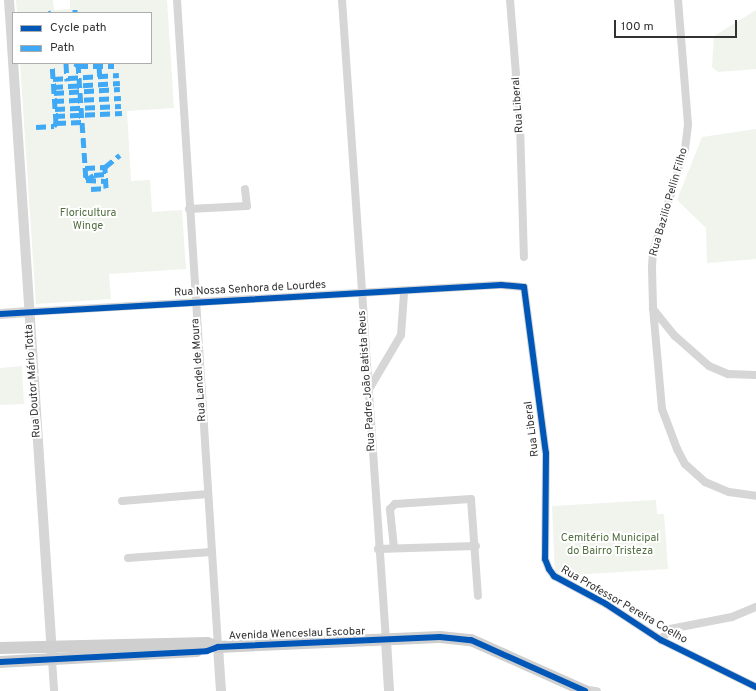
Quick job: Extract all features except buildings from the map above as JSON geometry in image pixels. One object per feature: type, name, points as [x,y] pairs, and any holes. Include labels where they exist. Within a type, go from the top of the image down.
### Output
[{"type":"main road","name":"Avenida Wenceslau Escobar","points":[[0,662],[207,651],[218,647],[440,637],[471,640],[583,690]]},
{"type":"main road","name":"Avenida Wenceslau Escobar","points":[[0,648],[207,643],[218,647]]},
{"type":"street","name":"Rua Doutor Mário Totta","points":[[9,0],[12,49]]},
{"type":"street","name":"Rua Landel de Moura","points":[[177,0],[189,209],[221,691]]},
{"type":"street","name":"Rua Padre João Batista Reus","points":[[342,0],[378,549],[389,691]]},
{"type":"street","name":"Rua Liberal","points":[[510,0],[520,125],[524,257]]},
{"type":"street","name":"Rua Bazilio Pellin Filho","points":[[678,0],[688,125],[685,149],[653,252],[653,308],[662,409],[677,449],[686,464],[705,482],[729,492],[756,496]]},
{"type":"street","name":"Rua Doutor Mário Totta","points":[[13,64],[54,691]]},
{"type":"street","points":[[189,209],[247,206],[245,189]]},
{"type":"street","name":"Rua Nossa Senhora de Lourdes","points":[[0,314],[362,293],[404,293],[501,285],[524,287]]},
{"type":"street","name":"Rua Liberal","points":[[524,287],[546,453],[545,559],[549,569]]},
{"type":"street","points":[[368,391],[401,335],[404,293]]},
{"type":"street","points":[[653,308],[675,336],[709,366],[728,374],[756,375]]},
{"type":"street","points":[[122,501],[208,494]]},
{"type":"street","points":[[394,548],[392,506],[467,498],[472,500],[478,596]]},
{"type":"street","points":[[378,549],[476,546]]},
{"type":"street","points":[[128,558],[211,552]]},
{"type":"street","name":"Rua Professor Pereira Coelho","points":[[549,569],[554,576],[606,604],[661,640],[756,687]]},
{"type":"street","points":[[661,640],[670,629],[732,617],[756,607]]},
{"type":"street","points":[[583,690],[597,691]]},
{"type":"green space","name":"Floricultura Winge","points":[[16,0],[53,0],[54,10],[70,9],[70,0],[167,0],[174,108],[127,111],[131,181],[150,180],[152,212],[182,210],[186,269],[109,274],[111,299],[36,304],[20,64],[152,64],[152,12],[17,12]]},
{"type":"green space","points":[[756,10],[756,69],[718,72],[712,67],[714,36]]},
{"type":"green space","points":[[756,129],[756,259],[707,263],[706,228],[677,200],[702,137]]},
{"type":"green space","points":[[22,366],[24,404],[0,405],[0,368]]},
{"type":"green space","name":"Cemitério Municipal do Bairro Tristeza","points":[[656,500],[657,514],[664,514],[668,569],[555,576],[552,506]]},
{"type":"marked path","points":[[36,127],[54,126],[56,123],[52,64]]},
{"type":"marked path","points":[[66,64],[67,81]]},
{"type":"marked path","points":[[76,64],[78,66],[114,66]]},
{"type":"marked path","points":[[78,64],[86,180]]},
{"type":"marked path","points":[[99,66],[100,80]]},
{"type":"marked path","points":[[53,79],[119,75]]},
{"type":"marked path","points":[[53,87],[120,83]]},
{"type":"marked path","points":[[54,93],[120,89]]},
{"type":"marked path","points":[[54,101],[121,98]]},
{"type":"marked path","points":[[55,109],[121,106]]},
{"type":"marked path","points":[[55,116],[122,113]]},
{"type":"marked path","points":[[56,123],[82,122]]},
{"type":"marked path","points":[[85,168],[105,167],[120,155]]},
{"type":"marked path","points":[[91,189],[106,188],[105,167]]},
{"type":"marked path","points":[[86,180],[94,175],[105,174]]},
{"type":"marked path","points":[[86,180],[106,181]]},
{"type":"cycle path","points":[[0,314],[501,285],[524,287],[546,453],[545,559],[549,569],[554,576],[606,604],[661,640],[756,687]]},
{"type":"cycle path","points":[[0,662],[207,651],[218,647],[440,637],[471,640],[585,691]]}]
